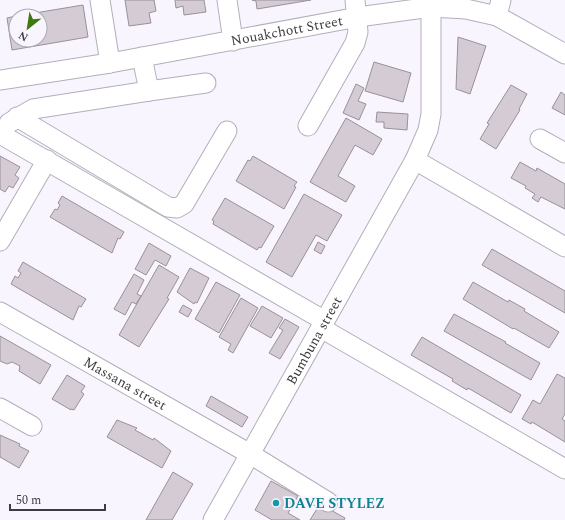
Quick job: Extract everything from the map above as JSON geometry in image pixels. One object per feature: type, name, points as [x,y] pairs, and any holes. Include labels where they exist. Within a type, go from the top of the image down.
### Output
[{"type":"street","points":[[100,0],[110,63]]},
{"type":"street","points":[[227,0],[233,41]]},
{"type":"street","name":"Nouakchott Street","points":[[0,80],[110,63],[233,41],[356,9],[431,6],[466,9],[499,8],[565,54]]},
{"type":"street","name":"Bumbuna street","points":[[213,520],[414,160],[428,130],[431,114],[431,6]]},
{"type":"street","points":[[308,126],[349,55],[358,32],[356,9]]},
{"type":"street","points":[[142,57],[149,91]]},
{"type":"street","points":[[0,130],[17,117],[33,109],[206,83]]},
{"type":"street","points":[[17,117],[168,207],[177,208],[184,204],[227,131]]},
{"type":"street","points":[[0,134],[47,160],[565,469]]},
{"type":"street","points":[[540,138],[565,153]]},
{"type":"street","points":[[0,241],[47,160]]},
{"type":"street","points":[[414,160],[565,247]]},
{"type":"street","name":"Massana street","points":[[0,312],[250,454],[328,502]]},
{"type":"street","points":[[0,408],[32,426]]},
{"type":"building","points":[[125,0],[154,0],[156,11],[149,13],[151,23],[129,26]]},
{"type":"building","points":[[175,0],[204,0],[206,12],[184,15],[183,6],[176,8]]},
{"type":"building","points":[[252,0],[311,0],[257,9],[256,1]]},
{"type":"building","points":[[83,5],[88,37],[48,44],[48,11]]},
{"type":"building","points":[[458,37],[486,46],[470,94],[456,89]]},
{"type":"building","points":[[12,48],[24,48],[12,50]]},
{"type":"building","points":[[374,62],[411,73],[403,102],[365,91]]},
{"type":"building","points":[[356,84],[364,88],[358,101],[366,104],[359,120],[343,113]]},
{"type":"building","points":[[511,85],[527,94],[519,109],[520,110],[496,149],[480,139],[489,124],[487,123]]},
{"type":"building","points":[[561,92],[565,95],[565,115],[552,108]]},
{"type":"building","points":[[377,112],[408,114],[407,130],[384,128],[384,122],[376,122]]},
{"type":"building","points":[[346,118],[382,139],[373,155],[355,145],[338,176],[355,186],[346,202],[310,182]]},
{"type":"building","points":[[0,156],[20,167],[15,175],[19,178],[13,188],[9,186],[5,192],[0,189]]},
{"type":"building","points":[[253,156],[297,182],[294,186],[296,187],[284,209],[236,181],[248,160],[250,161]]},
{"type":"building","points":[[520,162],[536,171],[537,168],[565,184],[565,209],[541,197],[538,202],[532,198],[535,194],[525,188],[526,186],[511,178]]},
{"type":"building","points":[[304,194],[342,215],[327,241],[316,235],[292,277],[266,262]]},
{"type":"building","points":[[62,196],[124,232],[120,239],[118,238],[112,253],[50,217],[55,209],[57,210],[60,205],[58,203]]},
{"type":"building","points":[[225,198],[274,226],[261,248],[259,247],[257,250],[213,224],[214,221],[212,220]]},
{"type":"building","points":[[318,242],[325,246],[321,254],[314,250]]},
{"type":"building","points":[[149,243],[171,256],[166,266],[155,260],[146,275],[135,269]]},
{"type":"building","points":[[492,249],[565,291],[565,313],[482,265]]},
{"type":"building","points":[[23,262],[86,299],[81,307],[79,306],[73,320],[11,284],[15,276],[18,278],[21,273],[18,271]]},
{"type":"building","points":[[159,265],[179,277],[167,298],[169,299],[139,347],[119,335]]},
{"type":"building","points":[[190,268],[209,278],[197,303],[195,302],[194,304],[177,292]]},
{"type":"building","points":[[134,274],[144,280],[137,294],[141,296],[136,304],[132,302],[125,315],[114,309]]},
{"type":"building","points":[[216,282],[240,295],[219,333],[195,319]]},
{"type":"building","points":[[473,282],[508,302],[509,300],[525,309],[524,311],[559,332],[549,348],[514,328],[513,329],[463,299]]},
{"type":"building","points":[[241,298],[258,308],[233,353],[228,350],[231,344],[219,337]]},
{"type":"building","points":[[183,305],[192,310],[188,317],[179,312]]},
{"type":"building","points":[[262,306],[283,318],[271,338],[250,326]]},
{"type":"building","points":[[454,314],[506,342],[505,343],[540,363],[531,380],[444,331]]},
{"type":"building","points":[[285,319],[299,327],[280,359],[269,353],[283,330],[279,328]]},
{"type":"building","points":[[0,336],[51,365],[40,384],[19,371],[20,366],[12,362],[7,364],[0,361]]},
{"type":"building","points":[[422,337],[521,395],[511,413],[468,388],[467,390],[452,381],[453,379],[411,355]]},
{"type":"building","points":[[557,374],[565,378],[565,414],[562,419],[565,421],[565,442],[532,422],[531,424],[522,419],[533,400],[540,404]]},
{"type":"building","points":[[67,375],[85,386],[81,392],[84,394],[74,410],[71,410],[52,399]]},
{"type":"building","points":[[211,396],[248,417],[242,427],[206,406]]},
{"type":"building","points":[[117,420],[137,428],[135,430],[153,440],[154,438],[171,451],[162,468],[107,437]]},
{"type":"building","points":[[0,435],[20,444],[19,446],[29,451],[19,468],[0,457]]},
{"type":"building","points":[[173,472],[193,484],[172,520],[146,520]]},
{"type":"building","name":"DAVE STYLEZ","points":[[271,481],[298,496],[288,513],[300,520],[272,520],[255,510]]},
{"type":"building","points":[[320,504],[345,518],[344,520],[310,520]]},
{"type":"place","name":"DAVE STYLEZ","points":[[276,503]]}]
